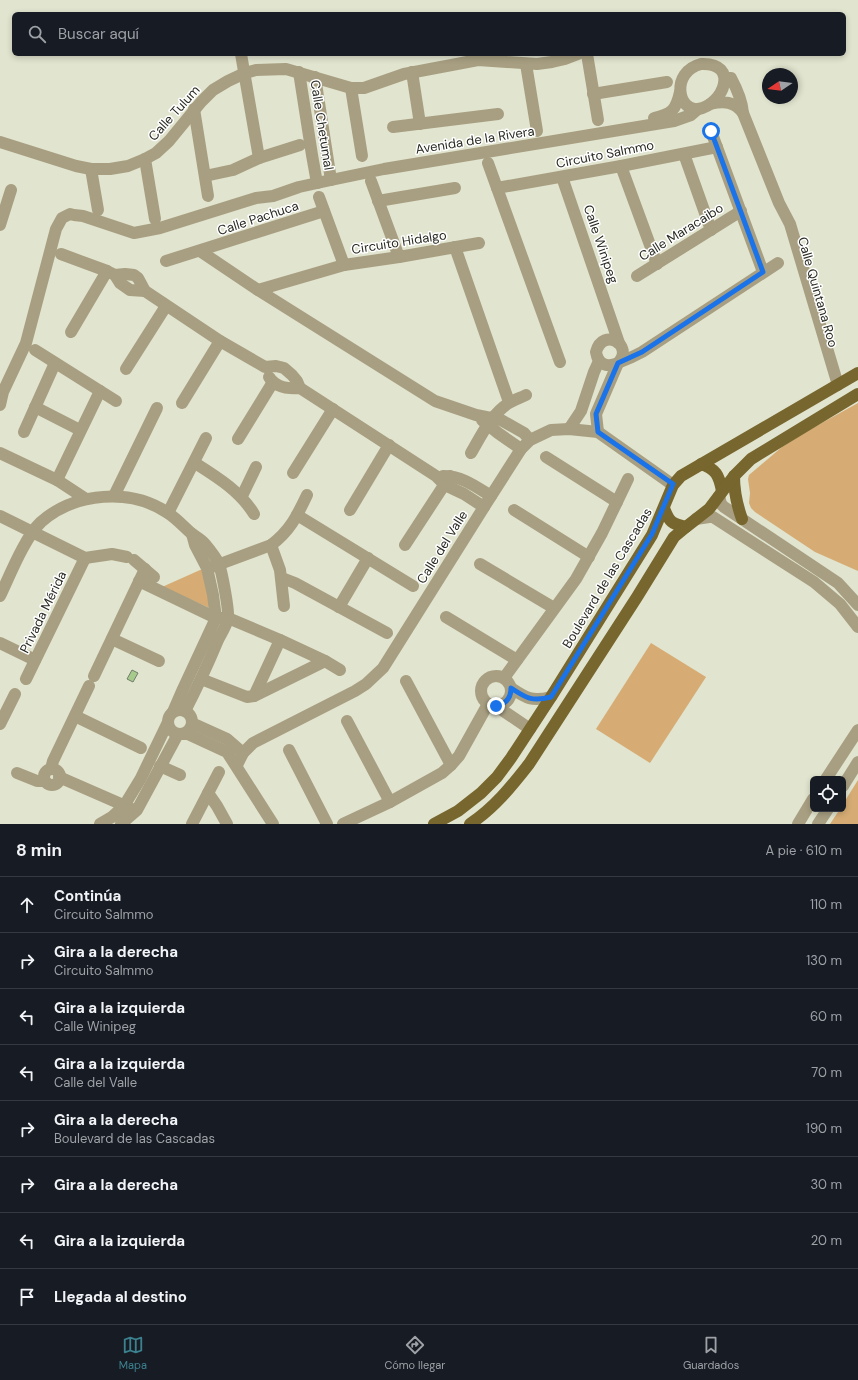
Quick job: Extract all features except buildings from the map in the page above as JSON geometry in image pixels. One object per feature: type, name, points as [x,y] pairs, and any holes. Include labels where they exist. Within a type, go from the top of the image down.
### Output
[{"type":"main road","points":[[673,484],[681,476],[701,464],[858,373]]},
{"type":"main road","points":[[470,824],[491,808],[505,794],[529,764],[674,537],[709,509],[720,493],[750,459],[858,394]]},
{"type":"main road","points":[[701,464],[709,467],[715,472],[720,480],[720,493]]},
{"type":"main road","points":[[734,476],[736,500],[742,519]]},
{"type":"main road","name":"Boulevard de las Cascadas","points":[[434,824],[458,811],[481,793],[497,777],[511,758],[551,697],[652,534],[673,484]]},
{"type":"main road","points":[[664,508],[672,522],[686,527]]},
{"type":"street","points":[[241,56],[259,158]]},
{"type":"street","name":"Calle Tulum","points":[[0,142],[76,166],[91,169],[110,169],[128,166],[156,153],[169,141],[194,109],[213,90],[244,73],[256,70],[286,69],[351,88],[364,88],[412,72],[478,60],[526,64],[552,62],[573,56]]},
{"type":"street","points":[[586,56],[593,94],[605,126]]},
{"type":"street","points":[[526,64],[537,131]]},
{"type":"street","points":[[710,104],[720,92],[725,78],[722,70],[717,66],[709,64],[694,66],[683,76],[680,92],[682,99],[686,104],[692,108],[698,109],[710,104],[726,102],[739,107],[743,113]]},
{"type":"street","name":"Calle Chetumal","points":[[299,72],[304,142],[316,179]]},
{"type":"street","points":[[412,72],[420,124]]},
{"type":"street","name":"Calle Chetumal","points":[[315,78],[330,176]]},
{"type":"street","name":"Calle Quintana Roo","points":[[725,78],[731,78],[735,85],[741,99],[743,113],[779,203],[790,224],[834,387]]},
{"type":"street","points":[[593,94],[667,82]]},
{"type":"street","points":[[351,88],[362,156]]},
{"type":"street","name":"Avenida de la Rivera","points":[[0,405],[1,394],[26,343],[37,299],[56,254],[51,243],[59,222],[62,218],[70,214],[83,216],[134,233],[157,223],[256,198],[271,189],[284,184],[505,146],[666,115],[671,112],[677,103],[680,92]]},
{"type":"street","points":[[194,109],[208,196]]},
{"type":"street","name":"Avenida de la Rivera","points":[[605,126],[674,121],[691,115],[698,109]]},
{"type":"street","points":[[393,127],[498,114]]},
{"type":"street","points":[[711,131],[763,272]]},
{"type":"street","points":[[205,176],[233,170],[259,158],[324,136]]},
{"type":"street","name":"Circuito Salmmo","points":[[497,188],[717,147]]},
{"type":"street","points":[[684,154],[711,230]]},
{"type":"street","points":[[145,159],[157,223]]},
{"type":"street","points":[[488,163],[560,362]]},
{"type":"street","points":[[621,166],[657,264]]},
{"type":"street","points":[[91,169],[98,210]]},
{"type":"street","name":"Calle Winipeg","points":[[562,176],[620,345]]},
{"type":"street","points":[[371,181],[399,257]]},
{"type":"street","points":[[378,201],[455,188]]},
{"type":"street","points":[[0,225],[4,203],[11,190]]},
{"type":"street","points":[[319,197],[344,265]]},
{"type":"street","name":"Calle Pachuca","points":[[166,261],[324,211]]},
{"type":"street","name":"Calle Maracaibo","points":[[637,276],[741,211]]},
{"type":"street","points":[[455,247],[479,242]]},
{"type":"street","name":"Circuito Hidalgo","points":[[258,290],[344,265],[455,247],[509,402]]},
{"type":"street","points":[[200,251],[258,290],[435,401],[476,415],[491,422],[521,449]]},
{"type":"street","points":[[56,254],[111,273],[120,284],[130,290],[145,291],[220,341],[265,368],[276,366],[284,368],[297,381],[300,388]]},
{"type":"street","points":[[612,320],[605,340],[601,343],[596,352],[599,361],[605,365],[611,366],[642,352],[778,263]]},
{"type":"street","points":[[71,332],[111,273]]},
{"type":"street","points":[[126,369],[166,306]]},
{"type":"street","points":[[605,340],[612,339],[620,345],[642,352]]},
{"type":"street","points":[[182,402],[220,341]]},
{"type":"street","points":[[598,432],[596,414],[618,362],[622,357],[623,351],[620,345]]},
{"type":"street","points":[[35,350],[116,401]]},
{"type":"street","points":[[569,429],[580,411],[599,361]]},
{"type":"street","points":[[24,432],[55,363]]},
{"type":"street","points":[[265,368],[266,373],[273,382],[285,388],[300,388],[436,476],[448,481],[484,507]]},
{"type":"street","points":[[238,439],[273,382]]},
{"type":"street","points":[[56,480],[100,391]]},
{"type":"street","points":[[471,453],[500,410],[509,402],[526,395]]},
{"type":"street","points":[[35,407],[80,430]]},
{"type":"street","points":[[114,496],[157,408]]},
{"type":"street","points":[[292,473],[333,409]]},
{"type":"street","points":[[580,411],[596,414]]},
{"type":"street","points":[[491,422],[501,420],[524,433],[530,440]]},
{"type":"street","name":"Calle del Valle","points":[[237,765],[243,754],[254,743],[355,691],[383,668],[521,449],[530,440],[551,430],[569,429],[598,432],[673,484]]},
{"type":"street","points":[[168,513],[206,438]]},
{"type":"street","points":[[350,510],[389,445]]},
{"type":"street","points":[[0,453],[56,480],[86,499]]},
{"type":"street","points":[[546,457],[617,502]]},
{"type":"street","points":[[194,463],[242,496],[254,514]]},
{"type":"street","points":[[242,496],[256,467]]},
{"type":"street","points":[[504,678],[576,579],[590,557],[628,479]]},
{"type":"street","points":[[448,481],[468,481],[491,496]]},
{"type":"street","points":[[405,545],[448,481]]},
{"type":"street","points":[[720,493],[721,504],[838,583],[858,604]]},
{"type":"street","points":[[213,566],[271,545],[279,539],[291,526],[307,495]]},
{"type":"street","points":[[0,596],[4,580],[32,531],[42,521],[58,510],[86,499],[114,496],[138,500],[150,504],[168,513],[192,534],[202,540],[206,545],[213,566],[224,588],[222,618],[201,679],[175,715],[124,806],[117,822]]},
{"type":"street","points":[[514,510],[590,557]]},
{"type":"street","points":[[297,515],[413,586]]},
{"type":"street","points":[[0,516],[85,558],[112,554],[131,558],[149,573],[139,581],[53,761],[58,782],[49,784],[45,781],[37,781],[17,773]]},
{"type":"street","points":[[696,519],[713,517],[814,582],[840,604],[858,627]]},
{"type":"street","points":[[271,545],[282,578],[284,606]]},
{"type":"street","name":"Privada Mérida","points":[[26,679],[85,558]]},
{"type":"street","points":[[339,607],[368,558]]},
{"type":"street","points":[[480,564],[554,608]]},
{"type":"street","points":[[282,578],[295,583],[387,634]]},
{"type":"street","points":[[139,581],[222,618],[280,640],[325,661],[340,670]]},
{"type":"street","points":[[446,617],[518,660]]},
{"type":"street","points":[[222,618],[183,689],[171,730],[179,734],[188,734],[228,752],[273,824]]},
{"type":"street","points":[[112,639],[159,661]]},
{"type":"street","points":[[254,696],[280,640]]},
{"type":"street","points":[[0,643],[35,660]]},
{"type":"street","points":[[201,679],[247,697],[254,696],[263,693],[325,661]]},
{"type":"street","points":[[492,705],[504,704],[508,701],[511,688],[510,684],[504,678],[496,676],[488,678],[484,681],[482,684],[482,697],[492,705],[530,729]]},
{"type":"street","points":[[406,681],[451,765]]},
{"type":"street","points":[[511,688],[526,698],[534,700],[551,697]]},
{"type":"street","points":[[0,724],[15,694]]},
{"type":"street","points":[[343,824],[390,802],[442,773],[458,756],[492,705]]},
{"type":"street","points":[[100,824],[117,822],[137,810],[179,734],[189,730],[192,725],[191,718],[188,714],[175,715]]},
{"type":"street","points":[[75,716],[141,748]]},
{"type":"street","points":[[348,721],[390,802]]},
{"type":"street","points":[[192,725],[196,725],[227,739],[243,754]]},
{"type":"street","points":[[828,776],[858,730]]},
{"type":"street","points":[[288,750],[327,824]]},
{"type":"street","points":[[846,781],[858,762]]},
{"type":"street","points":[[160,766],[180,775]]},
{"type":"street","points":[[192,824],[219,772]]},
{"type":"street","points":[[55,773],[124,806],[137,810]]},
{"type":"street","points":[[208,793],[227,824]]},
{"type":"street","points":[[798,824],[810,804]]},
{"type":"street","points":[[818,824],[826,812]]},
{"type":"shaded area","points":[[858,403],[858,571],[815,552],[755,512],[749,503],[750,493],[748,479],[749,475],[782,447]]},
{"type":"shaded area","points":[[209,566],[214,610],[162,587]]},
{"type":"shaded area","points":[[651,643],[706,677],[650,763],[596,729]]},
{"type":"shaded area","points":[[858,780],[858,824],[830,824],[838,812],[846,812],[846,799]]},
{"type":"route","points":[[496,706],[504,704],[508,701],[511,688],[526,698],[534,700],[551,697],[652,534],[673,484],[598,432],[596,414],[618,363],[642,352],[763,272],[711,131]]}]
